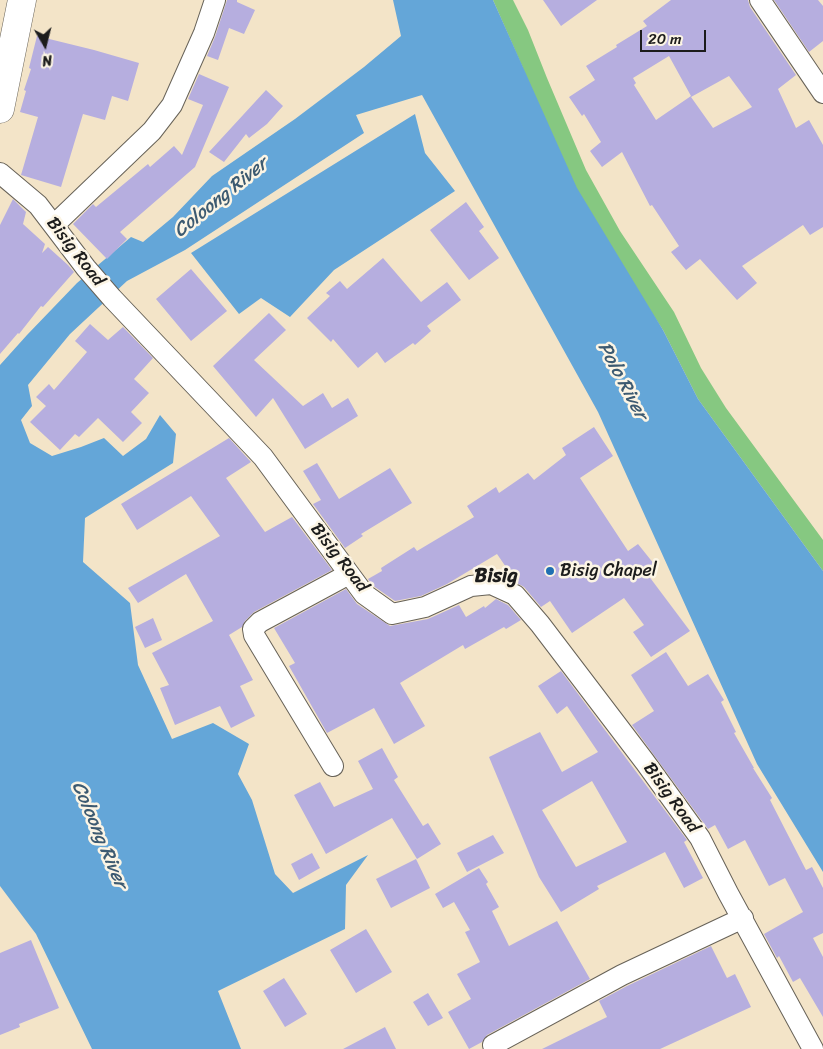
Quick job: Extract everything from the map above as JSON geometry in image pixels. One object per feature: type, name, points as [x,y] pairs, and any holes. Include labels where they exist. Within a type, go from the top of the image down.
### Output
[{"type":"main road","points":[[0,109],[22,0]]},
{"type":"street","points":[[54,225],[152,131],[172,105],[204,33],[215,0]]},
{"type":"street","points":[[760,0],[823,93]]},
{"type":"street","name":"Bisig Road","points":[[0,172],[38,205],[86,268],[112,298],[263,457],[364,594],[392,614],[425,607],[471,586],[490,584],[515,595],[540,624],[640,754],[700,838],[810,1048]]},
{"type":"street","points":[[333,766],[254,635],[253,629],[260,622],[349,574]]},
{"type":"street","points":[[493,1044],[622,976],[743,918]]},
{"type":"green space","points":[[493,0],[513,0],[528,30],[586,170],[620,231],[674,312],[701,368],[726,408],[823,540],[823,571],[698,399],[663,330],[566,183],[522,66]]},
{"type":"water","points":[[393,0],[493,0],[577,188],[663,330],[698,399],[823,571],[823,872],[757,764],[598,412],[422,95],[356,115],[364,133],[185,250],[127,281],[70,334],[28,385],[32,406],[21,420],[30,443],[52,456],[104,438],[123,456],[146,439],[160,415],[176,434],[173,463],[85,518],[83,562],[130,603],[138,665],[172,739],[213,723],[249,744],[238,774],[252,800],[275,874],[293,893],[368,855],[346,885],[345,929],[218,991],[241,1049],[92,1049],[36,934],[0,886],[0,365],[77,283],[131,237],[143,242],[173,217],[212,176],[295,119],[364,67],[401,36]]},
{"type":"water","points":[[415,114],[425,153],[455,191],[334,270],[290,317],[261,298],[239,314],[191,253]]},
{"type":"building","points":[[227,0],[237,0],[237,2],[255,10],[244,34],[229,28],[218,60],[207,56]]},
{"type":"building","points":[[543,0],[597,0],[561,26]]},
{"type":"building","points":[[671,0],[748,0],[750,7],[796,75],[778,89],[796,128],[809,120],[823,145],[823,227],[810,235],[803,225],[742,266],[757,283],[737,300],[700,259],[686,270],[671,252],[679,246],[652,205],[650,206],[622,152],[602,167],[590,151],[601,142],[584,114],[582,116],[569,97],[595,80],[586,66],[647,26],[643,21]],"holes":[[[669,56],[691,96],[656,120],[634,85],[636,83],[633,78]],[[729,76],[752,107],[713,128],[691,97]]]},
{"type":"building","points":[[774,0],[818,0],[823,6],[823,41],[809,52]]},
{"type":"building","points":[[37,36],[139,63],[128,101],[112,96],[105,120],[83,114],[61,187],[21,175],[38,117],[20,112]]},
{"type":"building","points":[[199,74],[229,87],[195,167],[120,232],[127,239],[107,259],[73,224],[93,204],[96,207],[148,164],[150,167],[174,146],[182,155],[203,105],[188,99]]},
{"type":"building","points":[[266,90],[283,106],[267,124],[249,138],[246,134],[224,162],[209,152]]},
{"type":"building","points":[[13,199],[26,212],[23,224],[45,244],[42,253],[48,247],[74,272],[43,307],[41,306],[0,354],[0,225]]},
{"type":"building","points":[[466,202],[484,227],[479,231],[499,258],[469,280],[430,230]]},
{"type":"building","points":[[383,258],[421,302],[447,282],[461,300],[427,326],[431,331],[415,345],[413,343],[385,363],[377,352],[358,368],[333,339],[331,342],[307,318],[330,296],[326,293],[340,281],[347,289]]},
{"type":"building","points":[[191,269],[227,311],[191,341],[156,299]]},
{"type":"building","points":[[269,313],[286,330],[254,360],[303,406],[323,393],[332,408],[348,398],[358,416],[305,449],[273,398],[256,417],[213,366]]},
{"type":"building","points":[[90,324],[108,340],[123,327],[153,358],[134,379],[149,393],[131,412],[142,423],[123,442],[98,418],[79,437],[75,434],[60,450],[30,422],[46,406],[36,397],[49,384],[54,390],[87,352],[75,341]]},
{"type":"building","points":[[594,427],[613,456],[580,478],[628,551],[638,544],[654,564],[645,571],[690,631],[651,657],[633,632],[644,625],[624,598],[572,633],[550,601],[541,607],[524,587],[517,583],[497,554],[447,584],[421,596],[395,601],[372,585],[368,579],[382,571],[381,568],[414,547],[417,551],[474,517],[467,506],[496,487],[499,493],[528,473],[534,480],[566,455],[562,448]]},
{"type":"building","points":[[229,438],[251,462],[226,478],[265,532],[292,517],[332,570],[254,612],[242,627],[229,635],[253,680],[240,686],[255,716],[231,728],[220,706],[175,725],[160,688],[169,685],[152,653],[213,621],[186,574],[138,603],[128,588],[220,536],[191,496],[137,530],[121,504]]},
{"type":"building","points":[[317,463],[339,499],[390,468],[412,503],[361,534],[363,536],[345,548],[313,504],[321,500],[303,471]]},
{"type":"building","points":[[346,589],[357,604],[390,626],[428,619],[459,605],[466,617],[484,606],[485,608],[496,599],[508,605],[521,620],[506,629],[504,627],[465,649],[463,645],[400,683],[425,726],[394,744],[374,708],[327,733],[289,666],[295,663],[274,628]]},
{"type":"building","points":[[153,618],[162,640],[145,648],[135,627]]},
{"type":"building","points":[[666,652],[688,686],[708,674],[724,700],[721,702],[736,732],[734,733],[772,798],[770,800],[806,870],[812,867],[823,888],[823,933],[813,938],[823,957],[823,1017],[800,978],[793,982],[764,934],[803,912],[785,878],[769,886],[745,840],[728,849],[715,825],[708,829],[632,725],[654,711],[631,675]]},
{"type":"building","points":[[561,671],[687,840],[684,842],[703,878],[684,888],[665,852],[597,886],[599,889],[561,912],[539,877],[489,757],[540,732],[562,772],[598,752],[567,706],[557,714],[538,686]],"holes":[[[592,781],[627,842],[576,867],[542,810]]]},
{"type":"building","points":[[382,748],[398,777],[394,780],[423,826],[428,823],[441,844],[417,859],[392,818],[326,854],[294,795],[320,782],[334,807],[373,789],[358,761]]},
{"type":"building","points":[[493,835],[504,853],[467,872],[457,853]]},
{"type":"building","points":[[312,853],[320,868],[299,880],[291,864]]},
{"type":"building","points":[[416,859],[430,888],[391,908],[376,879]]},
{"type":"building","points":[[479,868],[488,882],[486,884],[499,907],[492,911],[509,946],[557,921],[590,979],[487,1035],[482,1042],[469,1049],[448,1012],[471,999],[457,974],[480,962],[465,932],[470,930],[454,902],[443,908],[435,894]]},
{"type":"building","points":[[366,929],[392,972],[356,993],[330,950]]},
{"type":"building","points":[[31,940],[59,1008],[19,1024],[20,1027],[0,1035],[0,953]]},
{"type":"building","points":[[711,946],[727,978],[735,974],[751,1007],[660,1049],[542,1049],[607,1017],[599,1001]]},
{"type":"building","points":[[284,978],[307,1014],[285,1027],[263,991]]},
{"type":"building","points":[[428,993],[443,1018],[428,1026],[413,1002]]},
{"type":"building","points":[[385,1027],[396,1049],[343,1049]]},
{"type":"place","name":"Bisig Chapel","points":[[550,571]]},
{"type":"district","name":"Bisig","points":[[496,577]]},
{"type":"water label","name":"Coloong River","points":[[221,198]]},
{"type":"water label","name":"Polo River","points":[[622,381]]},
{"type":"water label","name":"Coloong River","points":[[99,835]]}]
